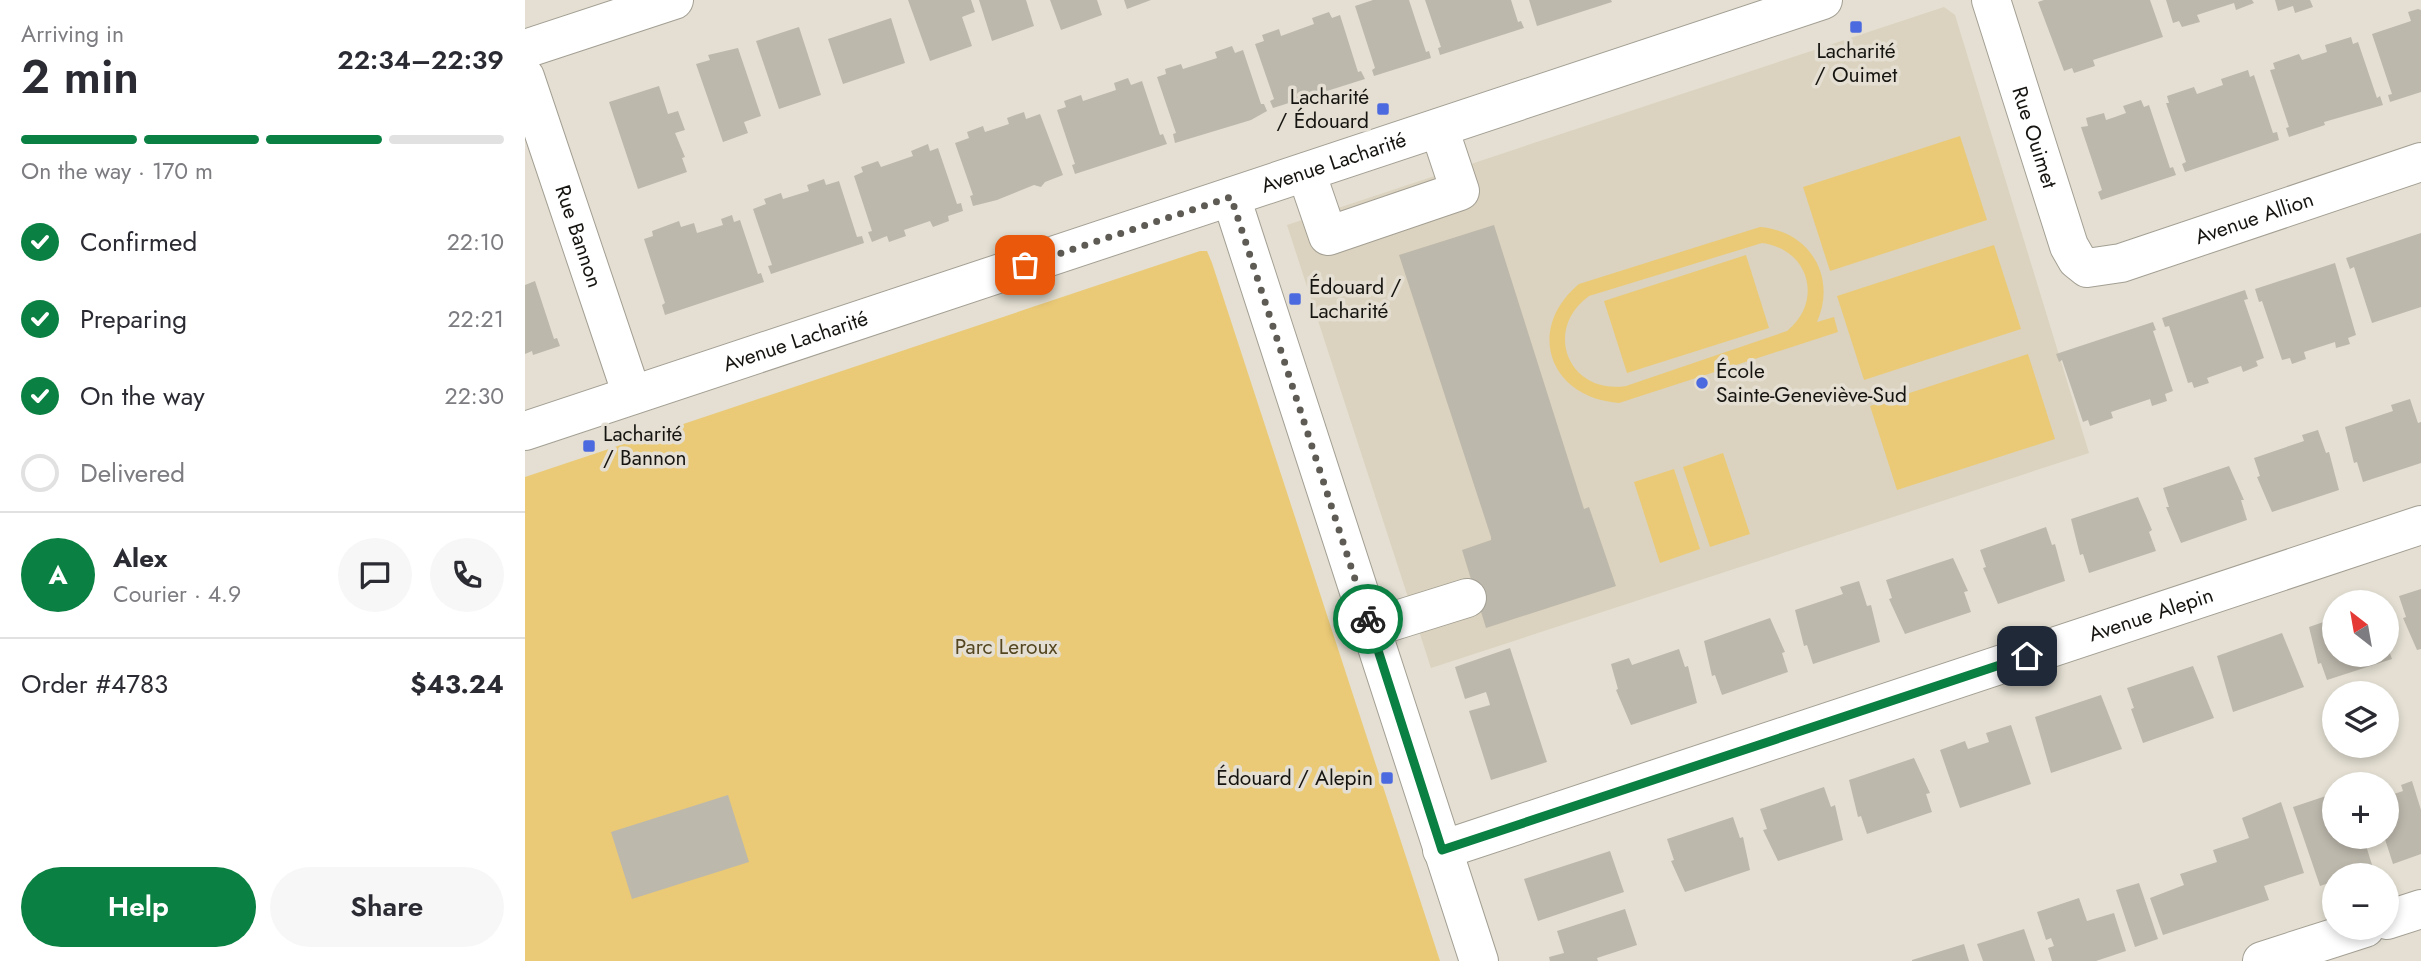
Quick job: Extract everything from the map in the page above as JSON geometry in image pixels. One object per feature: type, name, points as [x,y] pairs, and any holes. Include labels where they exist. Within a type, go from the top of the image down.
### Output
[{"type":"street","points":[[525,49],[674,0]]},
{"type":"street","name":"Avenue Lacharité","points":[[525,432],[1823,0]]},
{"type":"street","name":"Rue Ouimet","points":[[1991,0],[2069,246],[2077,260],[2087,268]]},
{"type":"street","name":"Rue Bannon","points":[[525,78],[632,395]]},
{"type":"street","points":[[1306,172],[1328,236],[1460,191],[1439,128]]},
{"type":"street","name":"Avenue Allion","points":[[2087,268],[2103,268],[2121,263],[2421,162]]},
{"type":"street","points":[[1231,197],[1479,961]]},
{"type":"street","name":"Avenue Alepin","points":[[1442,850],[2421,525]]},
{"type":"street","points":[[1371,628],[1467,598]]},
{"type":"street","points":[[2399,916],[2421,909]]},
{"type":"street","points":[[2262,961],[2328,940]]},
{"type":"shaded area","name":"École Sainte-Geneviève-Sud","points":[[1944,7],[1955,15],[2089,453],[1431,668],[1287,225]]},
{"type":"green space","points":[[1960,136],[1987,220],[1830,271],[1803,187]]},
{"type":"green space","points":[[1760,227],[1778,230],[1793,237],[1815,259],[1824,289],[1817,322],[1834,317],[1838,332],[1619,403],[1595,398],[1576,389],[1561,375],[1553,358],[1549,340],[1553,321],[1562,302],[1579,284]],"holes":[[[1762,243],[1778,247],[1791,255],[1800,266],[1806,278],[1808,292],[1798,319],[1787,331],[1626,386],[1606,386],[1590,381],[1577,370],[1569,357],[1565,342],[1567,326],[1575,310],[1589,296]]]},
{"type":"green space","points":[[1994,245],[2021,329],[1864,380],[1837,296]]},
{"type":"green space","name":"Parc Leroux","points":[[1200,251],[1207,251],[1212,263],[1440,961],[525,961],[525,477]]},
{"type":"green space","points":[[1746,255],[1769,328],[1627,373],[1604,301]]},
{"type":"green space","points":[[2028,354],[2055,439],[1897,490],[1870,406]]},
{"type":"green space","points":[[1723,453],[1750,534],[1710,547],[1683,467]]},
{"type":"green space","points":[[1674,469],[1700,549],[1660,563],[1634,482]]},
{"type":"building","points":[[908,0],[971,0],[975,12],[962,17],[972,46],[930,61]]},
{"type":"building","points":[[979,0],[1026,0],[1034,26],[992,41]]},
{"type":"building","points":[[1050,0],[1097,0],[1102,15],[1061,30]]},
{"type":"building","points":[[1124,0],[1151,0],[1127,9]]},
{"type":"building","points":[[1373,0],[1409,0],[1426,52],[1429,51],[1431,58],[1374,76],[1372,70],[1375,68],[1355,6]]},
{"type":"building","points":[[1425,0],[1511,0],[1518,22],[1521,21],[1524,28],[1440,55],[1438,48],[1441,47]]},
{"type":"building","points":[[1529,0],[1611,0],[1612,2],[1537,26]]},
{"type":"building","points":[[2150,0],[2163,37],[2093,60],[2095,66],[2074,73],[2072,68],[2064,71],[2038,2]]},
{"type":"building","points":[[2166,0],[2252,0],[2254,3],[2236,10],[2234,3],[2197,15],[2200,22],[2182,27],[2179,21],[2173,23]]},
{"type":"building","points":[[2275,0],[2310,0],[2313,7],[2295,13],[2293,6],[2278,11]]},
{"type":"building","points":[[2421,10],[2421,92],[2390,102],[2388,95],[2392,94],[2372,34],[2411,21],[2408,12]]},
{"type":"building","points":[[1329,12],[1332,18],[1340,15],[1358,72],[1361,71],[1365,79],[1273,108],[1270,101],[1274,99],[1255,44],[1264,41],[1262,35],[1279,29],[1281,36],[1314,24],[1312,18]]},
{"type":"building","points":[[891,18],[905,63],[843,84],[828,39]]},
{"type":"building","points":[[799,27],[821,95],[779,109],[756,41]]},
{"type":"building","points":[[2351,37],[2353,44],[2358,42],[2377,98],[2380,96],[2383,105],[2324,122],[2325,125],[2289,137],[2286,128],[2289,127],[2270,70],[2275,69],[2273,63],[2299,54],[2302,60],[2327,52],[2325,45]]},
{"type":"building","points":[[1232,46],[1235,53],[1243,50],[1261,104],[1264,104],[1267,111],[1251,120],[1175,143],[1173,134],[1176,133],[1157,77],[1166,74],[1165,69],[1181,64],[1183,69],[1217,58],[1215,52]]},
{"type":"building","points":[[738,48],[761,116],[744,122],[748,133],[723,142],[696,64],[710,60],[708,55]]},
{"type":"building","points":[[2248,70],[2250,77],[2254,75],[2273,133],[2277,132],[2279,140],[2185,172],[2182,164],[2186,162],[2166,103],[2169,103],[2167,96],[2194,87],[2197,94],[2223,85],[2221,79]]},
{"type":"building","points":[[1128,78],[1131,85],[1142,81],[1160,135],[1163,134],[1167,144],[1075,174],[1072,165],[1075,164],[1057,110],[1066,107],[1064,101],[1081,95],[1083,101],[1116,90],[1114,83]]},
{"type":"building","points":[[659,86],[668,114],[678,111],[685,130],[675,133],[685,157],[682,158],[687,172],[638,189],[609,102]]},
{"type":"building","points":[[2141,100],[2144,107],[2149,105],[2170,168],[2173,167],[2176,175],[2101,200],[2098,192],[2102,190],[2081,127],[2088,126],[2086,118],[2104,113],[2106,120],[2126,113],[2123,106]]},
{"type":"building","points":[[1024,112],[1026,119],[1040,114],[1063,175],[1045,182],[1041,187],[1034,185],[997,200],[973,206],[970,196],[973,195],[955,143],[969,138],[967,132],[983,126],[985,132],[1009,124],[1007,118]]},
{"type":"building","points":[[928,144],[930,151],[938,148],[957,204],[961,203],[963,211],[948,216],[949,221],[933,227],[930,221],[904,230],[906,236],[889,242],[887,236],[872,242],[868,232],[872,231],[854,176],[863,172],[861,167],[878,161],[881,167],[913,156],[911,151]]},
{"type":"building","points":[[824,179],[826,185],[839,181],[857,237],[862,236],[864,243],[771,274],[768,266],[772,265],[753,209],[766,204],[764,199],[781,193],[783,199],[809,191],[807,185]]},
{"type":"building","points":[[732,215],[734,222],[740,220],[758,274],[761,273],[764,282],[665,315],[662,305],[665,303],[644,239],[653,236],[652,231],[679,221],[681,227],[694,223],[697,233],[723,225],[721,219]]},
{"type":"building","points":[[1494,225],[1584,509],[1589,507],[1616,586],[1486,628],[1462,550],[1491,540],[1491,537],[1399,255]]},
{"type":"building","points":[[2421,233],[2421,307],[2372,323],[2354,267],[2350,269],[2346,258]]},
{"type":"building","points":[[2335,263],[2356,335],[2348,338],[2350,344],[2336,348],[2335,342],[2304,352],[2306,359],[2292,364],[2290,358],[2282,360],[2262,301],[2259,302],[2255,289]]},
{"type":"building","points":[[535,281],[554,339],[557,338],[560,346],[533,355],[532,351],[525,354],[525,285]]},
{"type":"building","points":[[2245,290],[2248,299],[2244,300],[2264,358],[2256,361],[2258,366],[2243,372],[2241,366],[2207,378],[2209,383],[2194,388],[2192,382],[2188,383],[2169,326],[2165,327],[2162,318]]},
{"type":"building","points":[[2153,322],[2156,330],[2153,331],[2173,391],[2165,394],[2167,401],[2152,406],[2150,399],[2111,412],[2113,418],[2090,426],[2088,420],[2083,422],[2062,360],[2059,362],[2056,354]]},
{"type":"building","points":[[2410,399],[2418,423],[2421,422],[2421,463],[2363,482],[2357,462],[2354,463],[2345,427],[2393,411],[2391,405]]},
{"type":"building","points":[[2318,430],[2326,453],[2329,452],[2339,490],[2272,512],[2257,477],[2260,476],[2254,458],[2304,441],[2302,435]]},
{"type":"building","points":[[2229,466],[2244,500],[2241,500],[2247,520],[2181,543],[2166,507],[2169,507],[2163,488]]},
{"type":"building","points":[[2138,497],[2152,530],[2149,532],[2156,551],[2089,573],[2083,554],[2080,555],[2071,519]]},
{"type":"building","points":[[2046,527],[2052,545],[2055,544],[2065,581],[1998,604],[1983,568],[1986,567],[1980,550]]},
{"type":"building","points":[[1953,558],[1968,591],[1964,592],[1971,612],[1905,634],[1889,599],[1892,598],[1886,580]]},
{"type":"building","points":[[1859,581],[1867,606],[1871,605],[1880,642],[1813,664],[1807,645],[1804,646],[1795,610],[1843,594],[1840,587]]},
{"type":"building","points":[[2421,589],[2421,649],[2417,650],[2403,618],[2406,617],[2399,596]]},
{"type":"building","points":[[1770,618],[1785,652],[1782,653],[1788,672],[1722,695],[1715,675],[1712,676],[1704,641]]},
{"type":"building","points":[[2322,622],[2322,666],[2321,663],[2318,664],[2309,627]]},
{"type":"building","points":[[2282,633],[2304,687],[2233,712],[2217,656]]},
{"type":"building","points":[[1510,648],[1547,762],[1491,780],[1469,711],[1490,705],[1488,698],[1486,692],[1465,699],[1455,667]]},
{"type":"building","points":[[1679,649],[1685,667],[1688,666],[1697,703],[1631,725],[1616,690],[1618,689],[1611,664],[1629,658],[1632,665]]},
{"type":"building","points":[[2193,666],[2214,718],[2143,743],[2127,688]]},
{"type":"building","points":[[2322,667],[2367,667],[2327,680]]},
{"type":"building","points":[[2101,695],[2122,749],[2051,773],[2035,717]]},
{"type":"building","points":[[2011,725],[2031,784],[1960,808],[1940,750],[1965,741],[1968,749],[1989,742],[1986,733]]},
{"type":"building","points":[[1914,758],[1930,793],[1926,794],[1932,812],[1867,834],[1861,816],[1858,817],[1849,780]]},
{"type":"building","points":[[2412,781],[2421,810],[2421,854],[2393,863],[2388,849],[2399,849],[2399,792],[2403,791],[2401,785]]},
{"type":"building","points":[[1824,787],[1831,807],[1835,805],[1843,840],[1778,861],[1763,830],[1767,829],[1760,809]]},
{"type":"building","points":[[728,795],[749,862],[632,899],[611,832]]},
{"type":"building","points":[[2322,797],[2322,849],[2367,849],[2371,863],[2322,863],[2320,886],[2293,807]]},
{"type":"building","points":[[2281,802],[2304,873],[2264,886],[2269,900],[2163,935],[2150,898],[2184,885],[2180,874],[2217,862],[2213,850],[2249,838],[2242,818]]},
{"type":"building","points":[[1733,817],[1740,838],[1743,837],[1750,870],[1685,892],[1671,861],[1674,860],[1667,839]]},
{"type":"building","points":[[1610,851],[1624,892],[1538,921],[1524,879]]},
{"type":"building","points":[[2139,883],[2158,939],[2135,947],[2116,890]]},
{"type":"building","points":[[2079,898],[2087,921],[2114,913],[2126,951],[2096,961],[2052,961],[2048,948],[2054,946],[2051,938],[2046,940],[2037,912]]},
{"type":"building","points":[[1625,909],[1637,945],[1597,958],[1598,961],[1550,961],[1549,957],[1564,953],[1557,931]]},
{"type":"building","points":[[2024,929],[2035,961],[1983,961],[1977,944]]},
{"type":"building","points":[[1964,944],[1969,961],[1912,961],[1912,960]]},
{"type":"way so far","points":[[1025,265],[1231,197],[1368,619]]},
{"type":"place","name":"Lacharité / Ouimet","points":[[1856,27]]},
{"type":"place","name":"Lacharité / Édouard","points":[[1383,109]]},
{"type":"place","name":"Édouard / Lacharité","points":[[1295,299]]},
{"type":"place","name":"École Sainte-Geneviève-Sud","points":[[1702,383]]},
{"type":"place","name":"Lacharité / Bannon","points":[[589,446]]},
{"type":"place","name":"Édouard / Alepin","points":[[1387,778]]},
{"type":"route","points":[[1368,619],[1442,850],[2027,656]]}]
